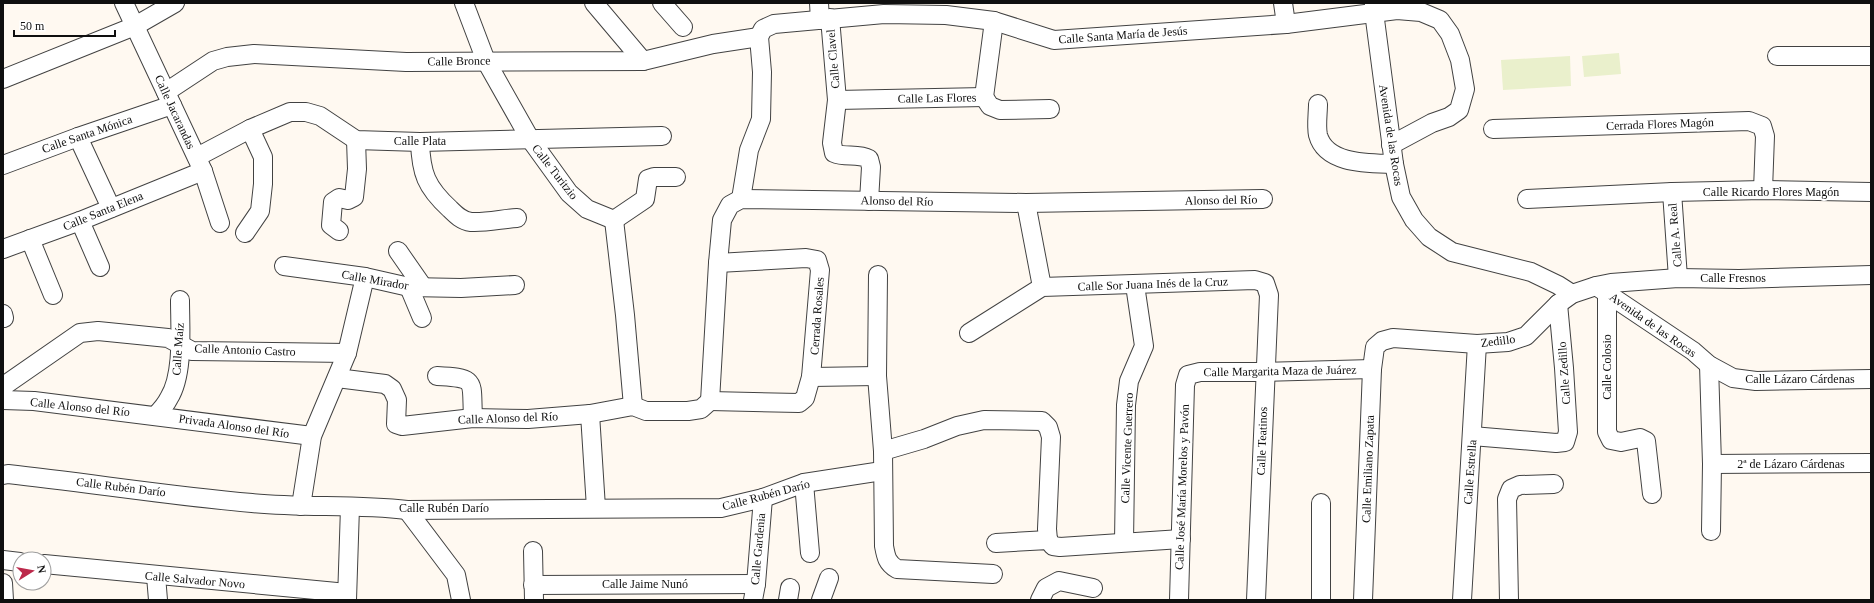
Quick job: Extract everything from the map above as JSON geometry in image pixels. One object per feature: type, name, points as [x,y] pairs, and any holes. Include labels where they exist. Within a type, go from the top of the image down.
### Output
[{"type":"street","name":"Calle Jacarandas","points":[[124,3],[200,164],[220,224]]},
{"type":"street","points":[[3,79],[136,26],[175,3]]},
{"type":"street","name":"Calle Turitzio","points":[[464,3],[486,61],[530,139],[569,193],[587,209],[614,220]]},
{"type":"street","points":[[594,3],[643,61]]},
{"type":"street","points":[[662,3],[683,27]]},
{"type":"street","points":[[884,8],[901,3]]},
{"type":"street","points":[[1283,3],[1286,24]]},
{"type":"street","name":"Calle Santa María de Jesús","points":[[759,37],[763,29],[774,24],[823,14],[884,8],[994,21],[1054,40],[1286,24],[1374,8],[1421,12],[1440,20],[1450,34],[1460,60],[1465,89],[1459,110],[1391,145]]},
{"type":"street","name":"Avenida de las Rocas","points":[[1374,8],[1394,164],[1401,197],[1414,220],[1429,237],[1452,252],[1531,272],[1558,285],[1565,299]]},
{"type":"street","name":"Calle Clavel","points":[[823,14],[836,100],[832,143],[834,153],[842,156],[864,156],[869,159],[871,167],[869,201]]},
{"type":"street","name":"Calle Las Flores","points":[[836,100],[984,97],[994,21]]},
{"type":"street","points":[[759,37],[762,72],[761,119],[749,150],[741,199],[730,205],[722,220],[710,401],[799,403],[805,398],[811,377],[877,376]]},
{"type":"street","name":"Calle Bronce","points":[[169,99],[213,61],[227,56],[254,54],[406,62],[643,61],[713,44],[759,37]]},
{"type":"street","points":[[1778,56],[1871,56]]},
{"type":"street","points":[[984,97],[990,106],[1000,110],[1050,109]]},
{"type":"street","name":"Calle Santa Mónica","points":[[3,165],[169,99]]},
{"type":"street","points":[[1318,104],[1318,135],[1324,146],[1341,159],[1359,163],[1394,164]]},
{"type":"street","points":[[200,164],[250,129],[290,112],[306,112],[320,116],[356,140],[357,169],[354,197],[348,200],[339,198],[334,202],[331,225],[339,231]]},
{"type":"street","name":"Cerrada Flores Magón","points":[[1492,129],[1749,121],[1762,126],[1765,136],[1763,190]]},
{"type":"street","points":[[245,233],[260,211],[263,184],[263,157],[250,129]]},
{"type":"street","points":[[78,136],[111,208]]},
{"type":"street","name":"Calle Plata","points":[[356,140],[420,142],[662,136]]},
{"type":"street","points":[[420,142],[420,164],[426,182],[440,201],[460,218],[470,222],[517,218]]},
{"type":"street","name":"Calle Santa Elena","points":[[3,249],[111,208],[200,164]]},
{"type":"street","points":[[633,406],[625,315],[614,220],[646,199],[648,179],[654,177],[676,177]]},
{"type":"street","name":"Calle Ricardo Flores Magón","points":[[1527,199],[1672,192],[1763,190],[1871,192]]},
{"type":"street","name":"Calle A. Real","points":[[1672,192],[1678,278]]},
{"type":"street","name":"Alonso del Río","points":[[741,199],[1026,203],[1263,199]]},
{"type":"street","points":[[969,333],[1042,287],[1026,203]]},
{"type":"street","points":[[80,221],[100,267]]},
{"type":"street","points":[[30,239],[53,296]]},
{"type":"street","points":[[398,251],[416,287],[422,318]]},
{"type":"street","name":"Cerrada Rosales","points":[[718,263],[806,258],[817,260],[820,270],[811,377]]},
{"type":"street","name":"Calle Mirador","points":[[284,266],[365,277],[416,287],[461,288],[515,285]]},
{"type":"street","name":"Calle Fresnos","points":[[1601,289],[1611,283],[1678,278],[1739,279],[1871,275]]},
{"type":"street","points":[[878,276],[877,376],[883,450],[882,471],[884,546],[889,565],[897,569],[907,570],[993,574]]},
{"type":"street","points":[[301,506],[312,436],[347,353],[365,277]]},
{"type":"street","name":"Calle Sor Juana Inés de la Cruz","points":[[1042,287],[1254,280],[1265,283]]},
{"type":"street","name":"Calle Teatinos","points":[[1256,600],[1264,372],[1269,295],[1265,283]]},
{"type":"street","name":"Calle Vicente Guerrero","points":[[1124,542],[1126,406],[1129,381],[1144,346],[1136,285]]},
{"type":"street","name":"Avenida de las Rocas","points":[[1601,289],[1693,351],[1709,365]]},
{"type":"street","name":"Zedillo","points":[[1382,341],[1393,338],[1477,344],[1508,342],[1526,336],[1565,299],[1601,289]]},
{"type":"street","name":"Calle Colosio","points":[[1601,289],[1607,432],[1611,440],[1621,442],[1640,438],[1646,441],[1652,494]]},
{"type":"street","name":"Calle Zedillo","points":[[1472,436],[1556,443],[1565,442],[1568,432],[1564,368],[1565,299]]},
{"type":"street","name":"Calle Maíz","points":[[156,415],[170,397],[174,385],[181,344],[180,300]]},
{"type":"street","name":"Calle Antonio Castro","points":[[3,391],[5,385],[80,333],[98,331],[168,338],[192,350],[347,353]]},
{"type":"street","name":"Calle Emiliano Zapata","points":[[1363,600],[1372,369],[1375,347],[1382,341]]},
{"type":"street","name":"Calle Estrella","points":[[1462,600],[1477,344]]},
{"type":"street","points":[[1709,365],[1712,464],[1710,531]]},
{"type":"street","name":"Calle Lázaro Cárdenas","points":[[1709,365],[1732,378],[1756,381],[1871,379]]},
{"type":"street","name":"Calle Margarita Maza de Juárez","points":[[1188,375],[1200,372],[1372,369]]},
{"type":"street","name":"Calle José María Morelos y Pavón","points":[[1179,600],[1185,385],[1188,375]]},
{"type":"street","points":[[437,376],[462,377],[468,380],[471,386],[473,418]]},
{"type":"street","name":"Calle Alonso del Río","points":[[337,378],[385,384],[392,388],[396,400],[396,424],[402,426],[473,418],[528,419],[590,414],[633,406],[646,411],[688,411],[701,409],[710,401]]},
{"type":"street","name":"Calle Alonso del Río","points":[[3,400],[34,401],[156,415]]},
{"type":"street","points":[[590,414],[596,508]]},
{"type":"street","name":"Privada Alonso del Río","points":[[156,415],[312,436]]},
{"type":"street","points":[[883,450],[924,439],[957,426],[984,420],[1042,421],[1048,427],[1051,438],[1047,529],[1048,540],[1053,546],[1181,539]]},
{"type":"street","name":"2ª de Lázaro Cárdenas","points":[[1712,464],[1871,463]]},
{"type":"street","name":"Calle Rubén Darío","points":[[3,475],[8,474],[252,503],[301,506],[386,507],[407,510],[722,508],[763,498],[804,483],[882,471]]},
{"type":"street","points":[[804,483],[810,553]]},
{"type":"street","points":[[1509,600],[1507,499],[1511,488],[1520,485],[1554,484]]},
{"type":"street","name":"Calle Gardenia","points":[[754,592],[763,498]]},
{"type":"street","points":[[1321,503],[1321,600]]},
{"type":"street","points":[[347,597],[350,507]]},
{"type":"street","points":[[407,510],[456,575],[460,600]]},
{"type":"street","points":[[996,543],[1048,540]]},
{"type":"street","points":[[533,551],[534,592]]},
{"type":"street","name":"Calle Salvador Novo","points":[[52,565],[347,597]]},
{"type":"street","points":[[156,576],[158,600]]},
{"type":"street","points":[[821,600],[829,578]]},
{"type":"street","points":[[1040,600],[1046,588],[1059,581],[1093,588]]},
{"type":"street","points":[[3,584],[4,600]]},
{"type":"street","name":"Calle Jaime Nunó","points":[[534,592],[754,592]]},
{"type":"green space","points":[[1619,53],[1621,74],[1584,77],[1582,56]]},
{"type":"green space","points":[[1570,56],[1571,86],[1503,90],[1501,60]]}]
